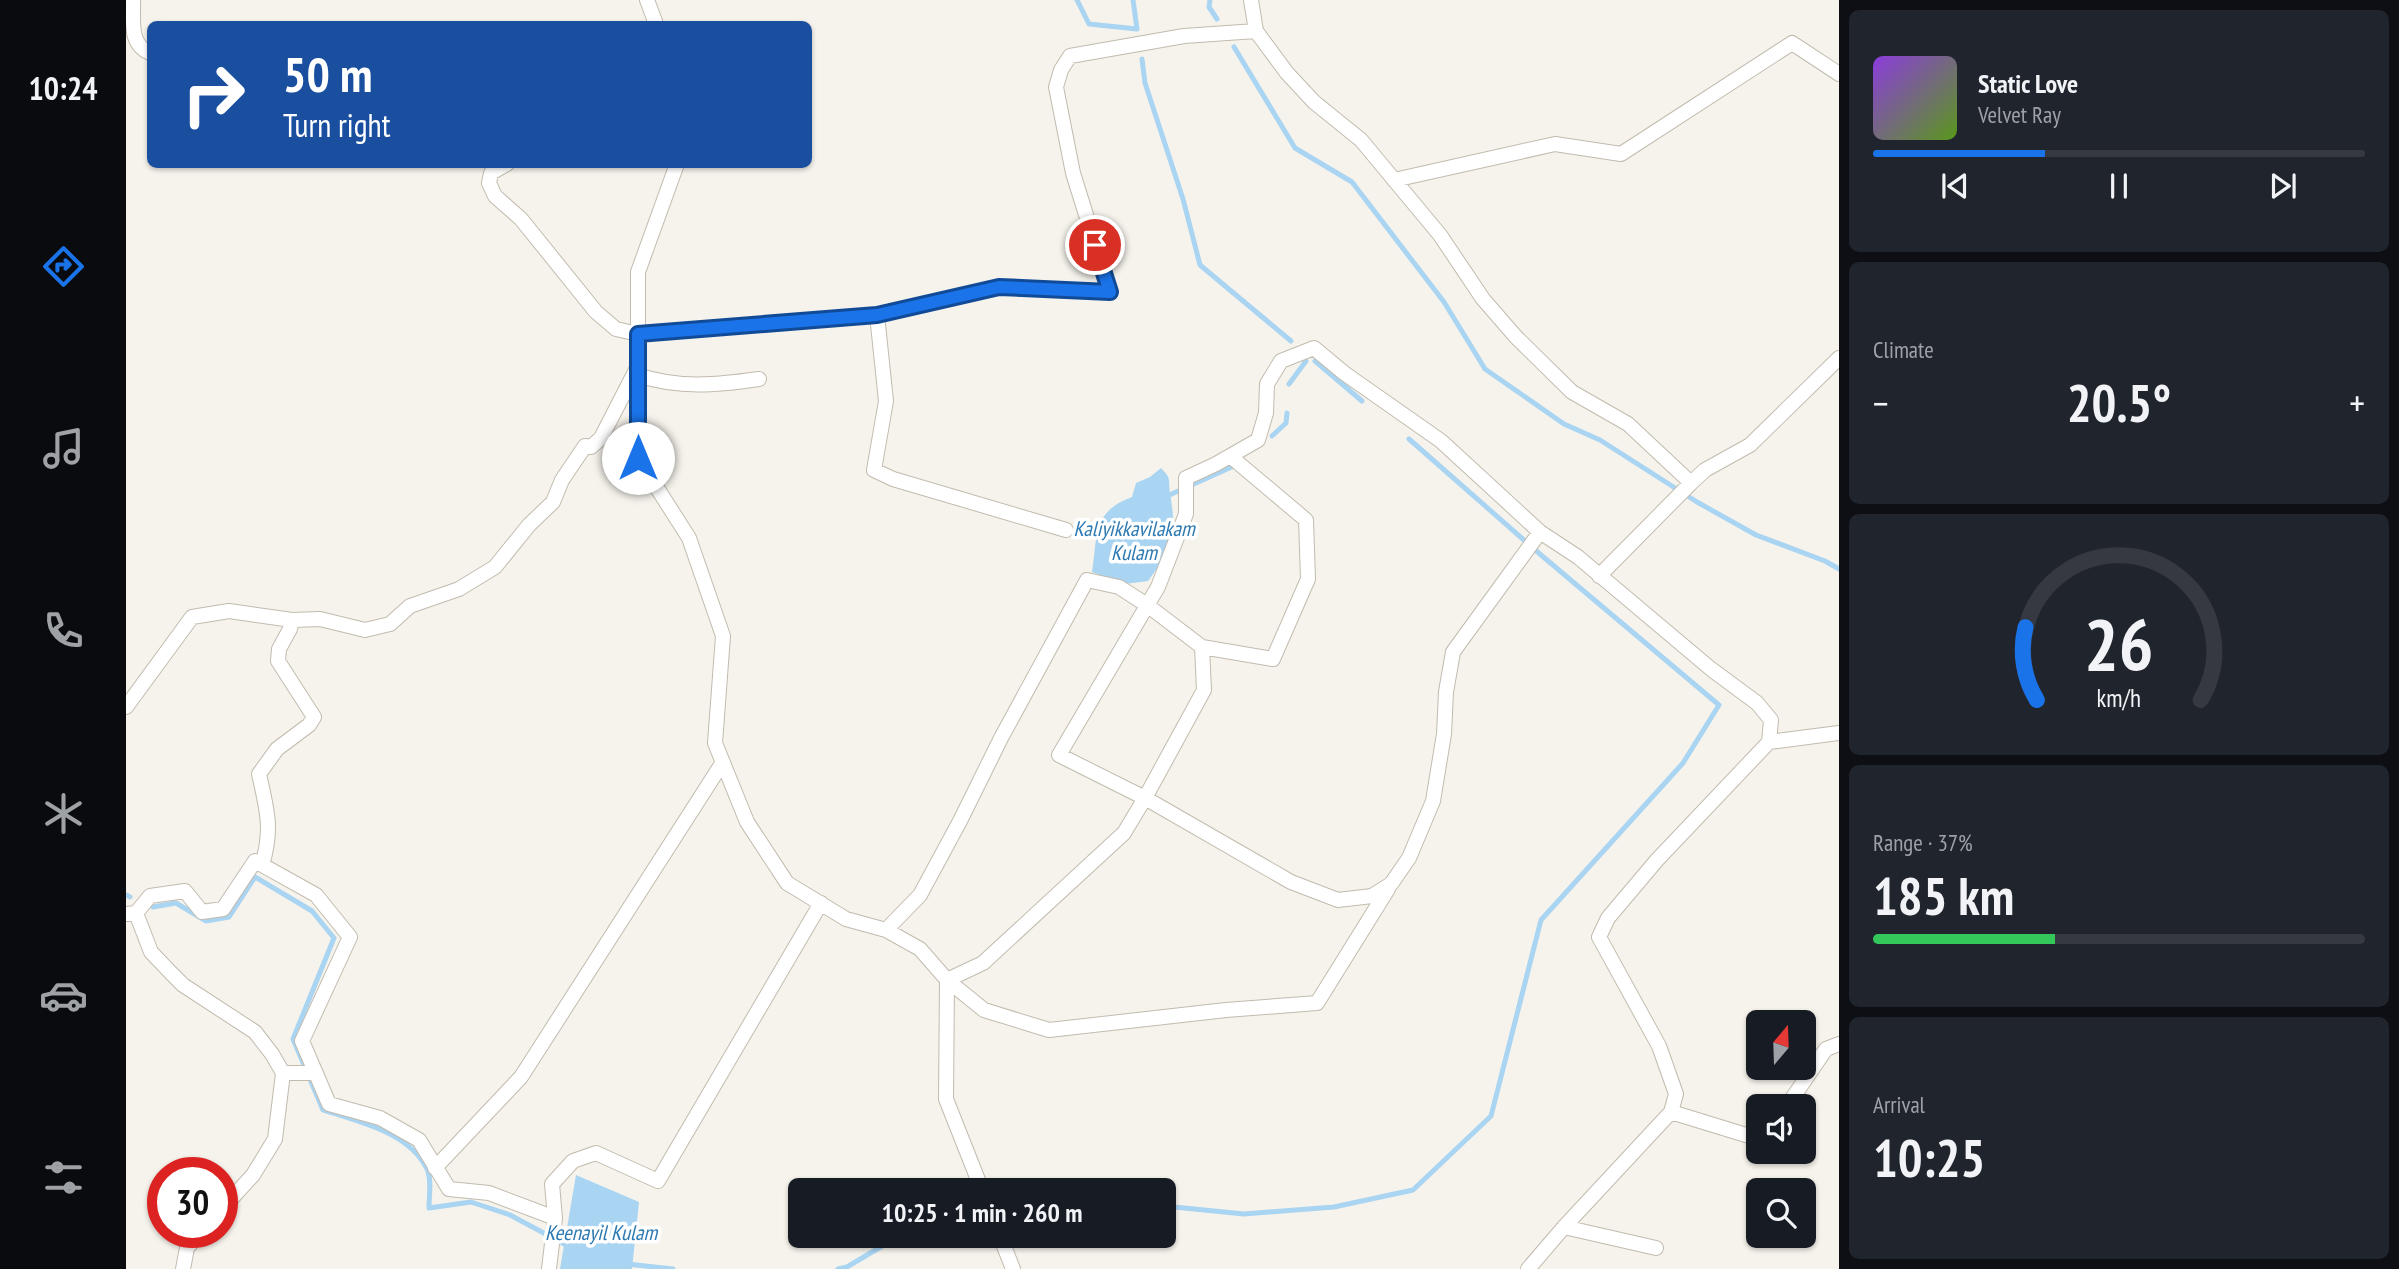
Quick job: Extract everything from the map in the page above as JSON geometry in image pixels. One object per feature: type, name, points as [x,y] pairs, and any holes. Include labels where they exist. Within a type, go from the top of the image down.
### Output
[{"type":"street","points":[[133,0],[136,43],[147,52]]},
{"type":"street","points":[[648,0],[655,21]]},
{"type":"street","points":[[1251,0],[1256,31],[1287,73],[1314,102],[1361,140],[1440,235],[1483,299],[1522,344],[1572,392],[1628,424],[1690,484]]},
{"type":"street","points":[[486,169],[495,196],[521,219],[581,290],[596,312],[616,329],[638,334],[877,315],[999,287],[1110,292],[1073,173],[1056,87],[1061,70],[1070,56],[1184,36],[1256,31]]},
{"type":"street","points":[[1394,180],[1555,144],[1621,154],[1793,43],[1839,74]]},
{"type":"street","points":[[676,168],[638,272],[638,458],[689,538],[723,636],[715,743],[747,822],[787,883],[845,919],[886,930],[920,949],[947,980],[984,1010],[1049,1030],[1226,1010],[1317,1003],[1409,858],[1433,802],[1453,652],[1533,541]]},
{"type":"street","points":[[877,315],[886,401],[874,470],[893,479],[1066,530]]},
{"type":"street","points":[[1391,884],[1372,896],[1338,900],[1291,882],[1145,798],[1059,755],[1158,587],[1186,514],[1186,478],[1258,440],[1266,413],[1267,384],[1281,361],[1314,348],[1344,373],[1441,441],[1533,541],[1578,557],[1711,669],[1756,703],[1771,720],[1769,742],[1657,860],[1608,918],[1598,937],[1659,1046],[1676,1094],[1671,1112],[1528,1269]]},
{"type":"street","points":[[1599,576],[1705,470],[1750,445],[1839,358]]},
{"type":"street","points":[[638,370],[659,382],[692,386],[760,379]]},
{"type":"street","points":[[126,707],[192,617],[229,611],[292,620],[320,620],[365,630],[390,624],[410,606],[459,589],[495,567],[529,525],[553,502],[562,480],[581,450],[585,446],[591,447],[601,438],[638,370]]},
{"type":"street","points":[[886,930],[920,895],[1087,580],[1119,587],[1202,647],[1273,659],[1308,579],[1306,520],[1230,456]]},
{"type":"street","points":[[262,865],[270,824],[259,775],[277,749],[309,725],[314,717],[278,661],[279,649],[292,620]]},
{"type":"street","points":[[947,980],[983,963],[1124,833],[1204,690],[1202,647]]},
{"type":"street","points":[[1769,742],[1839,733]]},
{"type":"street","points":[[435,1168],[522,1077],[723,762]]},
{"type":"street","points":[[289,1074],[255,1032],[183,985],[151,952],[131,914],[150,896],[185,891],[202,912],[223,909],[254,861],[316,895],[350,937],[302,1041],[329,1104],[380,1118],[419,1140],[449,1189],[489,1193],[554,1222]]},
{"type":"street","points":[[549,1269],[554,1222],[552,1184],[573,1161],[596,1153],[658,1181],[821,904]]},
{"type":"street","points":[[947,980],[946,1099],[977,1178]]},
{"type":"street","points":[[1795,1094],[1826,1049],[1839,1044]]},
{"type":"street","points":[[289,1074],[316,1073]]},
{"type":"street","points":[[238,1191],[253,1175],[275,1139],[289,1074]]},
{"type":"street","points":[[1671,1112],[1746,1135]]},
{"type":"street","points":[[1564,1227],[1656,1248]]},
{"type":"street","points":[[183,1269],[187,1248]]},
{"type":"street","points":[[1005,1248],[1013,1269]]},
{"type":"water","name":"Kaliyikkavilakam Kulam","points":[[1161,468],[1169,479],[1173,519],[1171,540],[1163,559],[1148,581],[1125,584],[1092,572],[1099,526],[1103,517],[1119,503],[1132,497],[1136,483]]},
{"type":"water","name":"Keenayil Kulam","points":[[576,1175],[639,1202],[632,1269],[560,1269]]},
{"type":"waterway","points":[[1077,0],[1089,24],[1137,29],[1133,0]]},
{"type":"waterway","points":[[1210,0],[1209,7],[1217,19]]},
{"type":"waterway","points":[[1234,47],[1295,148],[1352,182],[1444,302],[1485,369],[1564,424],[1600,440],[1697,502],[1756,535],[1839,569]]},
{"type":"waterway","points":[[1142,59],[1145,83],[1183,199],[1200,265],[1291,341]]},
{"type":"waterway","points":[[1289,384],[1306,361]]},
{"type":"waterway","points":[[1315,361],[1362,401]]},
{"type":"waterway","points":[[1272,436],[1286,423],[1287,413]]},
{"type":"waterway","points":[[1176,1207],[1244,1214],[1334,1207],[1413,1190],[1491,1116],[1541,920],[1683,763],[1719,705],[1409,439]]},
{"type":"waterway","points":[[1165,497],[1236,465]]},
{"type":"waterway","points":[[153,907],[176,903],[206,921],[229,917],[255,877],[312,911],[334,938],[293,1039],[323,1110],[382,1130],[396,1137],[419,1156],[429,1173],[429,1208],[471,1202],[510,1215],[570,1247]]},
{"type":"waterway","points":[[126,895],[130,897]]},
{"type":"waterway","points":[[838,1269],[847,1267],[879,1248]]},
{"type":"waterway","points":[[627,1264],[673,1269]]},
{"type":"route","points":[[638,458],[638,334],[877,315],[999,287],[1110,292],[1095,245]]}]
